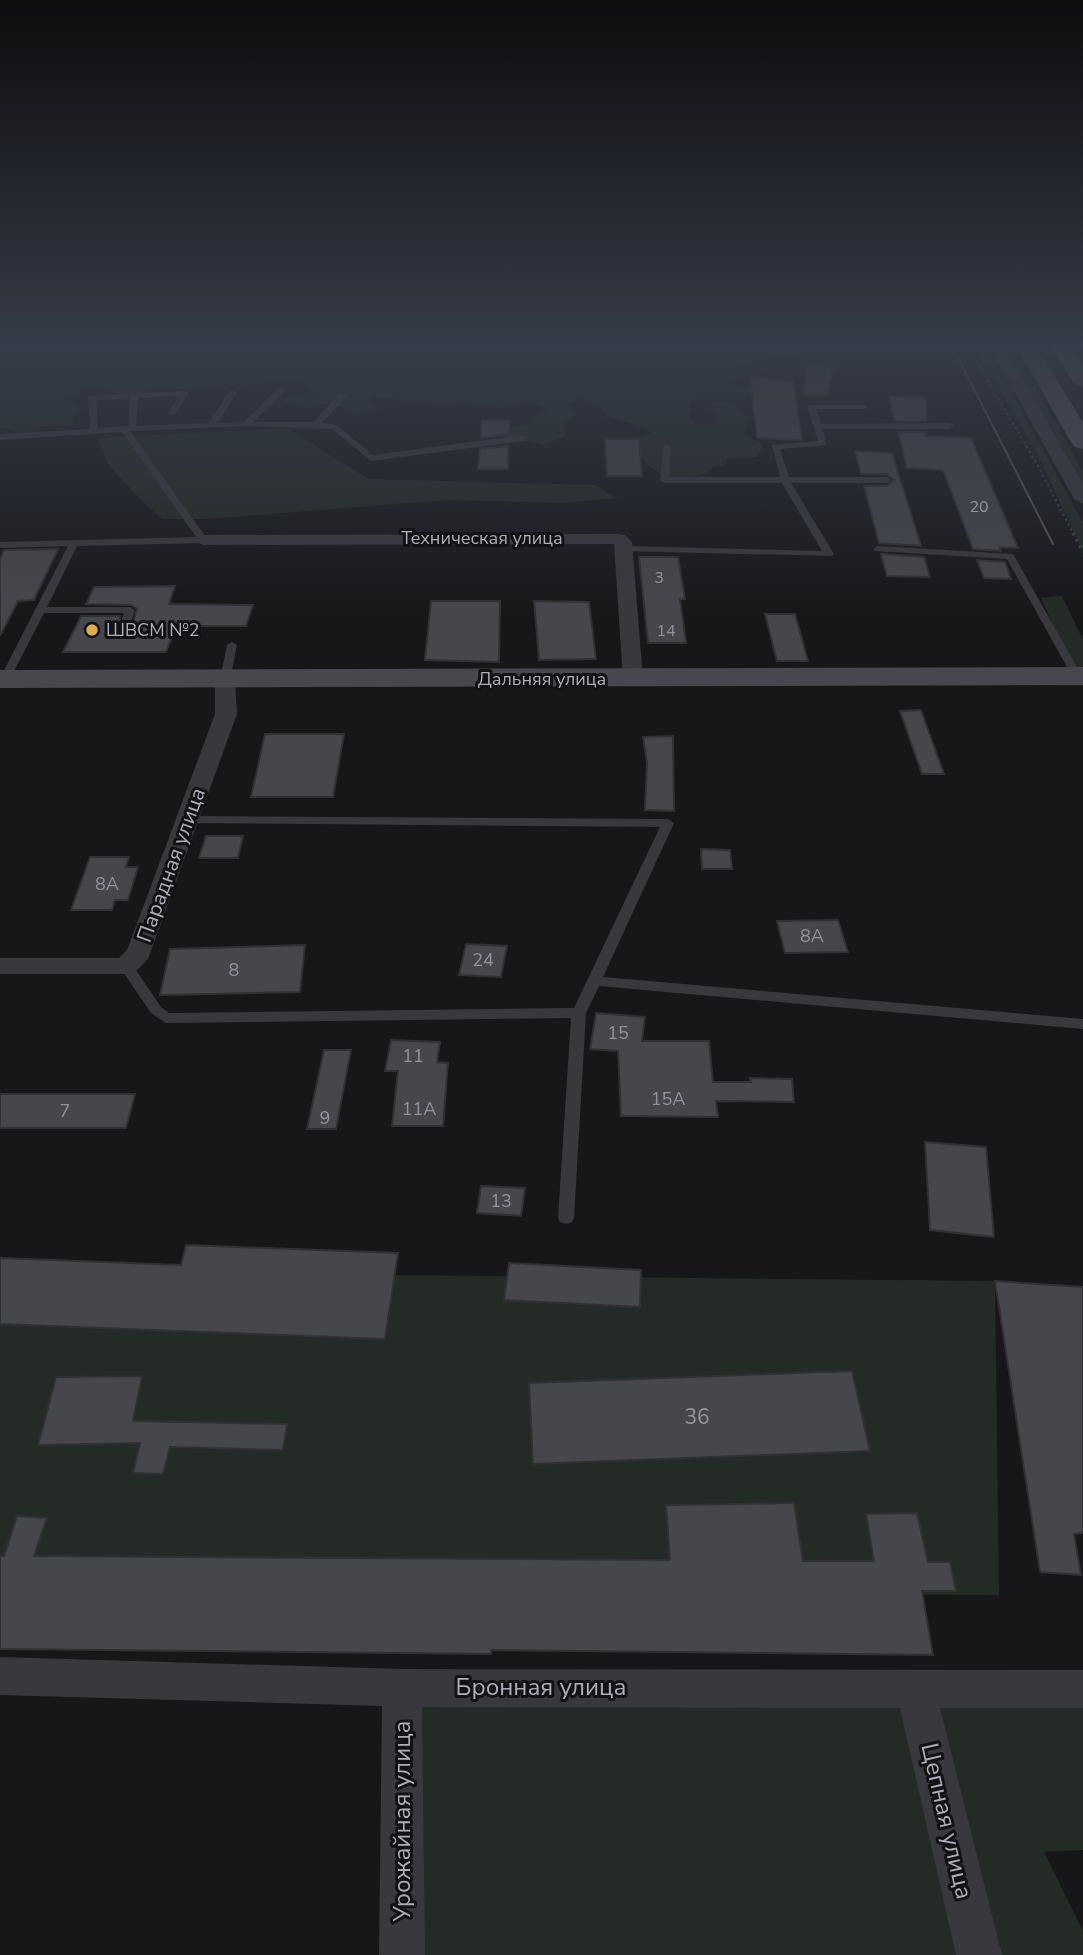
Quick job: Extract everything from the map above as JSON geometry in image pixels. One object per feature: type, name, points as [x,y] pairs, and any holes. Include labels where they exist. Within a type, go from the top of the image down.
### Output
[{"type":"main road","name":"Дальняя улица","points":[[224,684],[633,679],[1079,680]]},
{"type":"main road","name":"Дальняя улица","points":[[2,683],[1079,680]]},
{"type":"street","points":[[1046,433],[1083,499]]},
{"type":"street","name":"Техническая улица","points":[[203,540],[615,538],[622,540],[623,549]]},
{"type":"street","points":[[623,549],[633,679]]},
{"type":"street","name":"Парадная улица","points":[[0,966],[126,966],[139,953],[226,714],[224,684]]},
{"type":"street","name":"Бронная улица","points":[[0,1676],[402,1688],[1083,1689]]},
{"type":"street","name":"Цепная улица","points":[[915,1687],[979,1955]]},
{"type":"street","name":"Урожайная улица","points":[[402,1688],[402,1955]]},
{"type":"lane","points":[[0,437],[59,433]]},
{"type":"lane","points":[[131,433],[203,540]]},
{"type":"lane","points":[[341,433],[371,458],[524,438]]},
{"type":"lane","points":[[623,549],[829,554],[785,480],[775,447],[823,443],[819,433]]},
{"type":"lane","points":[[667,447],[664,480],[887,480]]},
{"type":"lane","points":[[0,545],[203,540]]},
{"type":"lane","points":[[2,683],[74,543]]},
{"type":"lane","points":[[878,549],[1010,556],[1079,680]]},
{"type":"lane","points":[[40,610],[130,610],[125,625]]},
{"type":"lane","points":[[224,684],[232,645]]},
{"type":"lane","points":[[188,820],[668,823],[579,1013],[566,1218]]},
{"type":"lane","points":[[126,966],[156,1010],[166,1018],[579,1013]]},
{"type":"lane","points":[[594,981],[1083,1024]]},
{"type":"path","points":[[1019,433],[1083,552]]},
{"type":"shaded area","points":[[188,433],[295,433],[369,479],[595,485],[617,498],[563,503],[448,500],[205,519],[162,519],[109,466],[97,438]]},
{"type":"shaded area","points":[[499,433],[565,433],[565,436],[544,445],[502,437]]},
{"type":"shaded area","points":[[650,433],[743,433],[763,444],[758,457],[726,459],[727,464],[713,467],[708,473],[681,478],[661,474],[652,468],[627,441]]},
{"type":"shaded area","points":[[1025,433],[1034,433],[1083,522],[1083,552]]},
{"type":"shaded area","points":[[1051,433],[1061,433],[1083,472],[1083,488]]},
{"type":"shaded area","points":[[1062,596],[1083,640],[1083,667],[1072,667],[1041,598]]},
{"type":"shaded area","points":[[0,1271],[995,1281],[999,1595],[0,1592]]},
{"type":"shaded area","points":[[402,1688],[1083,1689],[1083,1850],[1044,1852],[1083,1931],[1083,1955],[403,1955]]},
{"type":"building","points":[[481,433],[509,433],[509,434],[481,438]]},
{"type":"building","points":[[756,433],[801,433],[802,440],[757,438]]},
{"type":"building","points":[[898,433],[971,438],[1018,548],[1000,547],[1001,551],[973,549],[943,470],[907,468]]},
{"type":"building","points":[[605,439],[639,439],[642,476],[607,476]]},
{"type":"building","points":[[508,446],[508,469],[478,469],[480,449]]},
{"type":"building","points":[[855,451],[892,453],[921,546],[879,543],[864,486],[887,486],[894,480],[887,474],[861,474]]},
{"type":"building","points":[[58,549],[34,600],[18,601],[0,636],[0,559],[4,550]]},
{"type":"building","points":[[881,554],[924,557],[930,577],[887,576]]},
{"type":"building","points":[[639,557],[678,557],[685,599],[680,599],[686,643],[648,643]]},
{"type":"building","points":[[977,560],[1005,562],[1011,579],[984,578]]},
{"type":"building","name":"ШВСМ №2","points":[[175,586],[169,604],[253,605],[246,626],[176,626],[166,652],[63,652],[81,616],[120,616],[119,627],[126,630],[132,626],[137,609],[131,605],[86,604],[94,587]]},
{"type":"building","points":[[431,601],[500,601],[499,662],[425,660]]},
{"type":"building","points":[[534,601],[589,602],[596,659],[539,660]]},
{"type":"building","points":[[765,614],[795,614],[808,661],[777,661]]},
{"type":"building","points":[[921,710],[944,774],[922,774],[900,711]]},
{"type":"building","points":[[265,734],[344,734],[333,797],[251,797]]},
{"type":"building","points":[[673,736],[674,811],[645,810],[647,763],[643,737]]},
{"type":"building","points":[[206,836],[243,836],[238,858],[199,858]]},
{"type":"building","points":[[701,849],[730,850],[732,869],[702,869]]},
{"type":"building","points":[[90,857],[129,857],[126,867],[138,867],[128,900],[115,900],[112,910],[71,910]]},
{"type":"building","points":[[838,920],[848,952],[785,953],[777,921]]},
{"type":"building","points":[[466,944],[507,946],[501,977],[459,975]]},
{"type":"building","points":[[305,945],[300,992],[160,995],[170,949]]},
{"type":"building","points":[[596,1013],[645,1017],[642,1041],[709,1041],[713,1082],[751,1082],[750,1078],[792,1079],[794,1102],[716,1101],[718,1117],[621,1116],[618,1051],[590,1049]]},
{"type":"building","points":[[391,1040],[440,1042],[437,1062],[448,1063],[443,1126],[392,1126],[398,1071],[385,1071]]},
{"type":"building","points":[[324,1050],[351,1050],[336,1129],[307,1129]]},
{"type":"building","points":[[0,1094],[135,1094],[126,1128],[0,1128]]},
{"type":"building","points":[[925,1142],[986,1147],[994,1237],[930,1230]]},
{"type":"building","points":[[481,1186],[525,1188],[521,1216],[477,1213]]},
{"type":"building","points":[[186,1245],[398,1253],[385,1339],[0,1324],[0,1258],[181,1265]]},
{"type":"building","points":[[509,1263],[641,1270],[640,1307],[504,1300]]},
{"type":"building","points":[[995,1281],[1083,1287],[1083,1533],[1074,1534],[1081,1575],[1040,1572]]},
{"type":"building","points":[[852,1371],[870,1451],[533,1464],[529,1383]]},
{"type":"building","points":[[142,1376],[133,1421],[287,1424],[283,1450],[170,1447],[163,1474],[133,1473],[140,1443],[38,1445],[56,1377]]},
{"type":"building","points":[[794,1503],[803,1561],[874,1561],[866,1514],[917,1513],[928,1562],[950,1562],[956,1591],[922,1591],[933,1655],[491,1650],[491,1654],[0,1649],[0,1556],[4,1556],[17,1516],[47,1518],[34,1556],[670,1560],[666,1505]]},
{"type":"tram line","points":[[997,433],[1053,544]]},
{"type":"place","name":"ШВСМ №2","points":[[92,630]]}]
